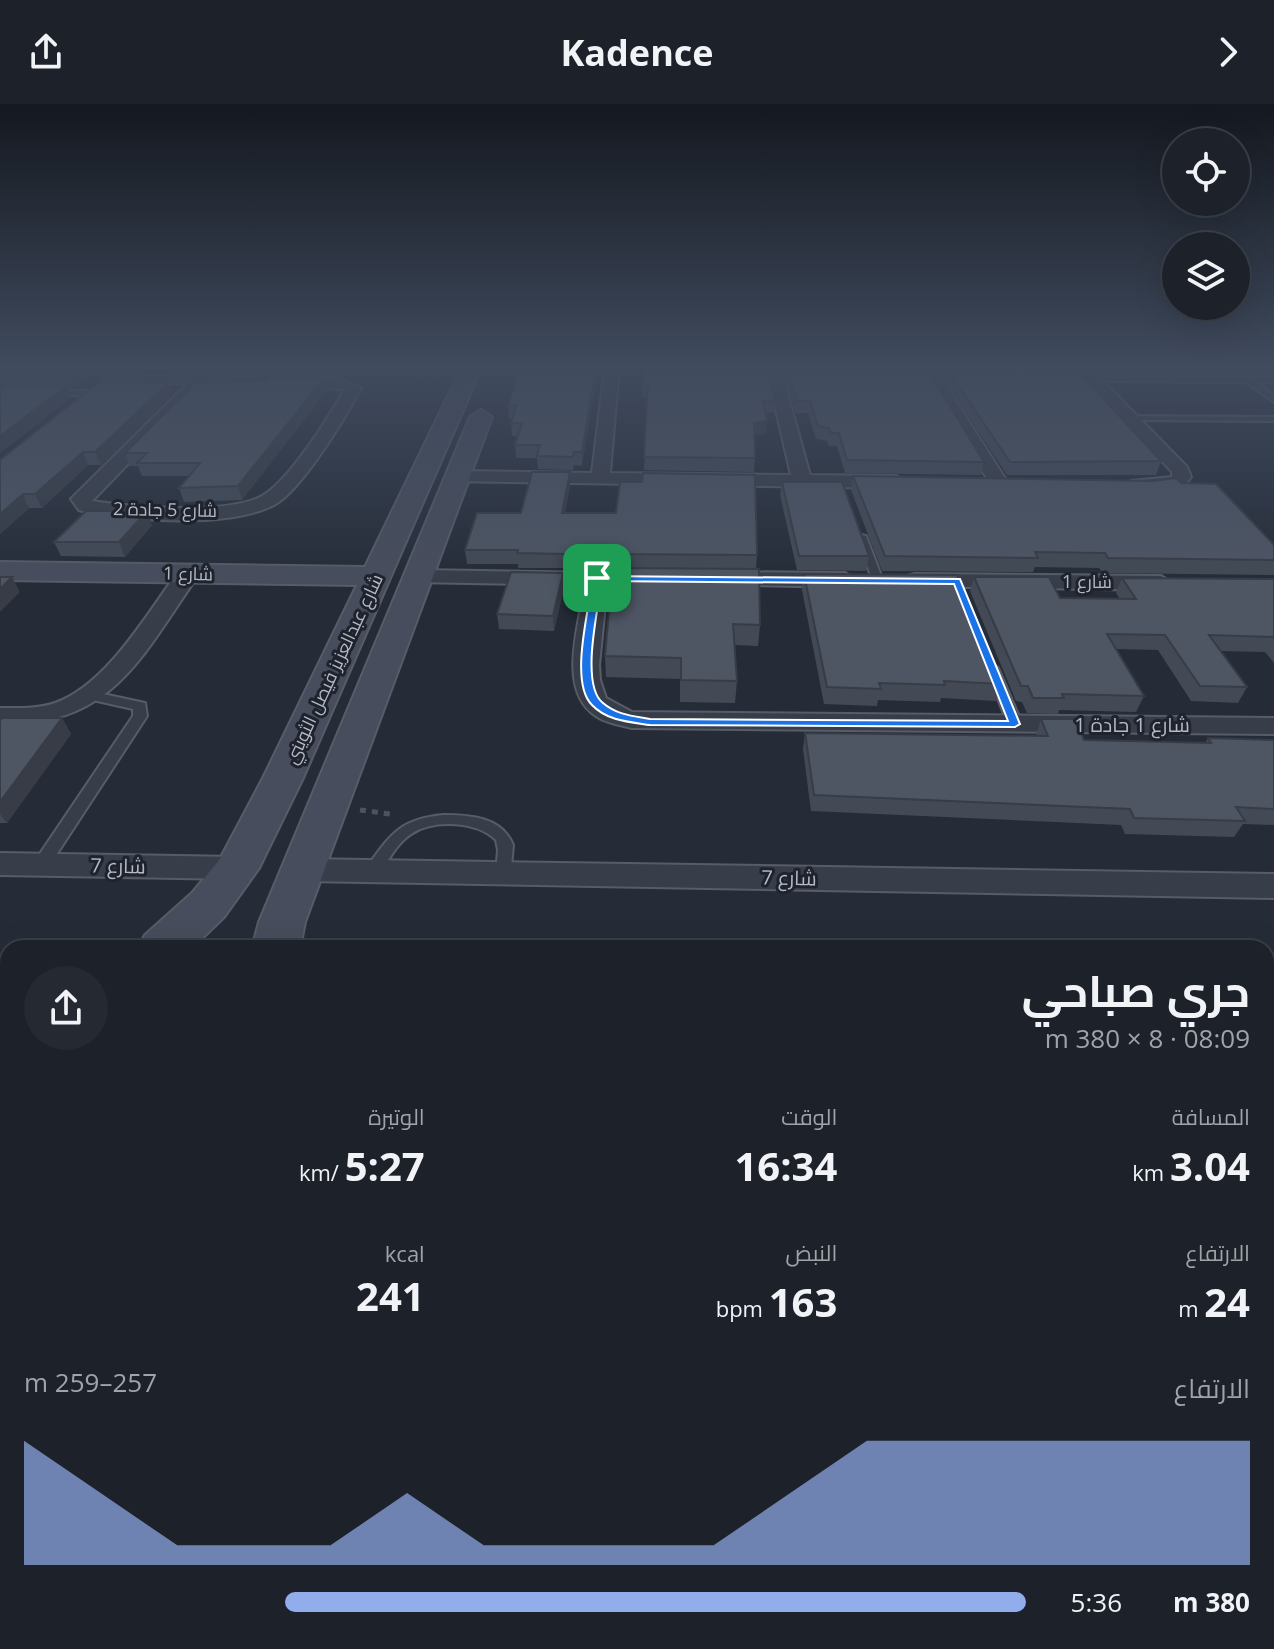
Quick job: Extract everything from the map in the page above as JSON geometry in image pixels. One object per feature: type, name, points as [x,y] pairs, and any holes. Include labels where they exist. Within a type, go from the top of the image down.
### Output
[{"type":"street","name":"شارع 5 جادة 2","points":[[146,439],[81,499],[86,506],[218,512],[239,510],[265,502],[284,488],[318,439]]},
{"type":"street","name":"شارع عبدالعزيز فيصل الثويني","points":[[171,940],[208,905],[237,868],[283,778],[376,576],[448,439]]},
{"type":"street","name":"شارع عبدالعزيز فيصل الثويني","points":[[278,940],[282,922],[420,577],[456,477],[464,439]]},
{"type":"street","points":[[600,479],[604,439]]},
{"type":"street","points":[[791,439],[802,482]]},
{"type":"street","points":[[972,439],[999,483]]},
{"type":"street","points":[[1118,485],[1163,485],[1177,482],[1182,477],[1178,467],[1151,439]]},
{"type":"street","points":[[456,477],[802,482],[843,489],[920,483]]},
{"type":"street","name":"شارع 1","points":[[0,571],[376,576]]},
{"type":"street","points":[[0,716],[47,714],[89,695],[111,675],[188,574]]},
{"type":"street","name":"شارع 1","points":[[420,577],[878,581],[960,588],[1179,583]]},
{"type":"street","name":"شارع 1 جادة 1","points":[[597,578],[585,680],[595,703],[618,717],[650,722],[1274,726]]},
{"type":"street","points":[[283,778],[312,777],[336,785]]},
{"type":"street","name":"شارع 7","points":[[0,864],[237,868]]},
{"type":"street","name":"شارع 7","points":[[304,870],[1274,886]]},
{"type":"lane","points":[[856,524],[878,581]]},
{"type":"lane","points":[[986,653],[1015,724]]},
{"type":"lane","points":[[41,865],[140,716],[140,706],[89,695]]},
{"type":"lane","points":[[373,871],[397,837],[407,829],[427,822],[494,828],[505,840],[504,874]]},
{"type":"path","points":[[336,785],[367,791],[360,811],[390,814],[397,837]]},
{"type":"building","points":[[27,439],[109,439],[95,452],[83,452],[35,494],[23,494],[0,514],[0,460]]},
{"type":"building","points":[[139,439],[275,439],[238,486],[179,488],[200,463],[137,463],[147,453],[125,453]]},
{"type":"building","points":[[517,439],[584,439],[582,452],[574,452],[573,457],[537,456],[540,445],[515,445]]},
{"type":"building","points":[[645,439],[754,439],[755,458],[644,457]]},
{"type":"building","points":[[841,439],[970,439],[984,462],[847,460]]},
{"type":"building","points":[[995,439],[1141,439],[1161,461],[1010,462]]},
{"type":"building","points":[[532,472],[570,472],[562,513],[616,513],[620,482],[642,482],[643,473],[755,475],[757,555],[465,550],[477,513],[521,513]]},
{"type":"building","points":[[853,476],[1152,481],[1176,478],[1181,483],[1216,484],[1274,545],[1274,560],[1108,558],[1105,553],[1035,552],[1038,558],[885,556]]},
{"type":"building","points":[[782,482],[842,482],[869,556],[799,556]]},
{"type":"building","points":[[86,511],[147,511],[119,542],[54,542]]},
{"type":"building","points":[[613,568],[759,569],[760,625],[733,624],[737,681],[681,680],[681,658],[605,656]]},
{"type":"building","points":[[511,572],[563,573],[553,616],[497,614]]},
{"type":"building","points":[[804,574],[957,575],[1001,684],[944,681],[945,685],[879,683],[881,689],[827,687]]},
{"type":"building","points":[[0,577],[12,577],[0,589]]},
{"type":"building","points":[[974,577],[1049,577],[1060,598],[1136,599],[1122,578],[1274,579],[1274,637],[1209,635],[1247,687],[1200,686],[1165,635],[1107,634],[1144,696],[1062,694],[1064,698],[1033,698],[1028,686],[1021,686]]},
{"type":"building","points":[[2,718],[62,718],[0,802],[0,721]]},
{"type":"building","points":[[1041,719],[1074,719],[1084,740],[1211,743],[1208,738],[1274,740],[1274,809],[1236,807],[1245,821],[1134,818],[1130,809],[814,795],[805,733],[1048,736]]},
{"type":"route","points":[[597,578],[957,581],[1015,724],[650,722],[618,717],[595,703],[585,680],[597,578]]}]
